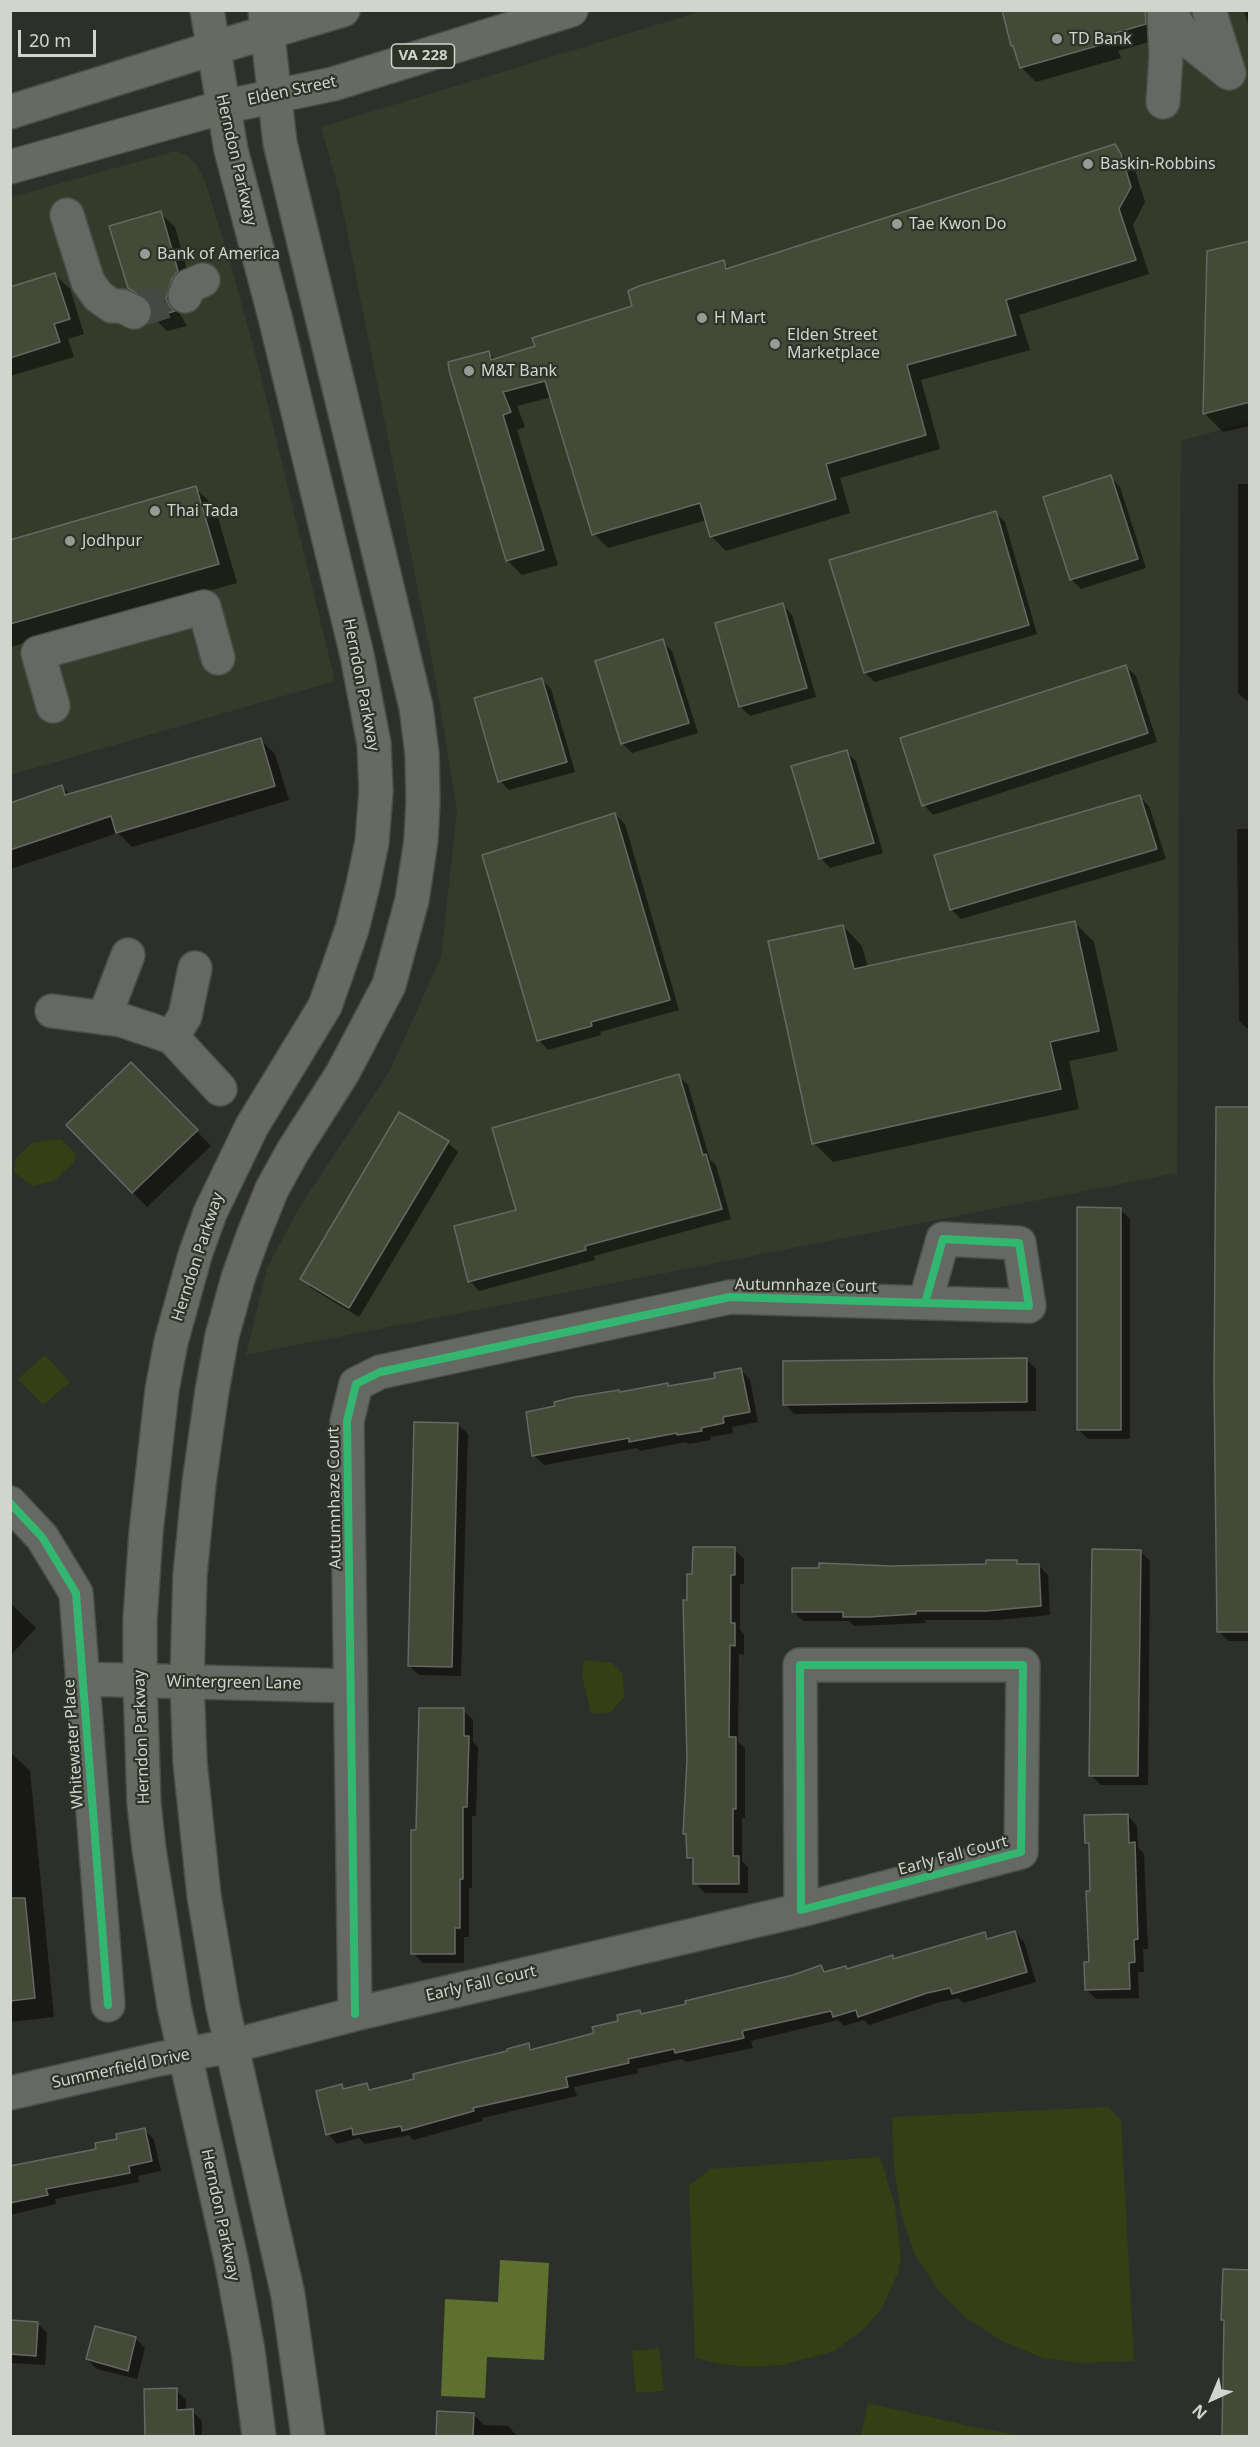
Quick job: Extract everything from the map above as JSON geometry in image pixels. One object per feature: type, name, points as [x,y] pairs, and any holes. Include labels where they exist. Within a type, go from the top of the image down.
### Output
[{"type":"main road","name":"Herndon Parkway","points":[[207,10],[231,150],[275,317],[357,655],[374,744],[376,791],[372,842],[363,885],[352,928],[325,1006],[267,1099],[228,1172],[210,1213],[181,1303],[162,1390],[150,1483],[140,1620],[144,1804],[160,1928],[184,2055],[232,2264],[250,2362],[260,2436]]},
{"type":"main road","points":[[10,112],[214,48],[266,21],[344,10]]},
{"type":"main road","name":"Elden Street","points":[[10,166],[223,107],[333,84],[571,10]]},
{"type":"main road","points":[[266,21],[280,143],[416,707],[422,754],[423,801],[421,840],[412,900],[389,985],[342,1074],[292,1151],[272,1189],[253,1236],[225,1326],[212,1391],[190,1575],[187,1682],[190,1762],[204,1896],[223,2008],[288,2295],[308,2436]]},
{"type":"street","points":[[1166,10],[1189,41],[1229,73],[1209,10]]},
{"type":"street","points":[[1163,102],[1166,10]]},
{"type":"street","points":[[67,215],[88,282],[98,296],[112,306],[129,304]]},
{"type":"street","points":[[53,706],[38,653],[204,607],[218,658]]},
{"type":"street","points":[[104,1018],[128,956]]},
{"type":"street","points":[[172,1037],[185,1016],[195,968]]},
{"type":"street","points":[[52,1011],[121,1020],[172,1037],[220,1089]]},
{"type":"street","name":"Autumnhaze Court","points":[[355,2014],[347,1421],[356,1384],[380,1372],[730,1297],[926,1303]]},
{"type":"street","name":"Whitewater Place","points":[[10,1503],[42,1537],[76,1593],[108,2005]]},
{"type":"street","name":"Early Fall Court","points":[[232,2046],[355,2014],[801,1910],[1021,1852],[1023,1665],[800,1665],[801,1910]]},
{"type":"street","name":"Wintergreen Lane","points":[[82,1679],[350,1686]]},
{"type":"street","name":"Summerfield Drive","points":[[10,2093],[232,2046]]},
{"type":"shaded area","points":[[702,11],[1249,11],[1249,422],[1181,441],[1177,1173],[246,1355],[267,1268],[300,1206],[389,1072],[441,957],[457,811],[436,681],[339,191],[321,127]]},
{"type":"shaded area","points":[[176,151],[188,156],[196,164],[205,181],[229,258],[257,360],[335,681],[11,775],[11,197]]},
{"type":"shaded area","points":[[61,1139],[76,1154],[75,1161],[54,1181],[32,1186],[14,1172],[16,1158],[32,1143]]},
{"type":"shaded area","points":[[45,1355],[70,1382],[43,1405],[18,1379]]},
{"type":"shaded area","points":[[584,1660],[612,1663],[623,1674],[624,1697],[611,1712],[591,1714],[582,1675]]},
{"type":"shaded area","points":[[1108,2107],[1121,2120],[1134,2361],[1081,2363],[1043,2358],[1002,2341],[965,2317],[939,2291],[915,2255],[901,2214],[894,2167],[892,2117]]},
{"type":"shaded area","points":[[880,2157],[895,2206],[901,2258],[898,2272],[882,2308],[865,2328],[834,2351],[782,2365],[751,2367],[695,2358],[689,2186],[710,2169]]},
{"type":"shaded area","points":[[500,2260],[549,2263],[544,2360],[487,2357],[485,2398],[441,2396],[445,2299],[498,2302]]},
{"type":"shaded area","points":[[659,2348],[664,2391],[636,2393],[632,2351]]},
{"type":"shaded area","points":[[868,2403],[974,2427],[1022,2436],[861,2436]]},
{"type":"building","name":"TD Bank","points":[[1002,10],[1145,10],[1146,24],[1105,36],[1107,43],[1020,68],[1013,46],[1011,46]]},
{"type":"building","points":[[1115,144],[1121,154],[1131,187],[1119,209],[1136,260],[1006,300],[1016,335],[907,365],[926,435],[826,464],[836,499],[710,537],[700,503],[592,535],[545,381],[503,392],[511,412],[503,415],[544,550],[506,561],[448,362],[489,351],[491,360],[535,346],[532,338],[632,306],[628,291],[639,286],[724,260],[726,269]]},
{"type":"building","name":"Bank of America","points":[[161,211],[178,271],[172,279],[166,298],[170,307],[175,311],[151,318],[153,310],[149,301],[128,288],[109,226]]},
{"type":"building","points":[[1250,241],[1250,402],[1203,414],[1207,251]]},
{"type":"building","points":[[55,273],[70,319],[54,324],[60,342],[10,358],[10,287]]},
{"type":"building","points":[[1111,475],[1138,559],[1070,580],[1043,497]]},
{"type":"building","points":[[196,486],[219,564],[10,624],[10,540]]},
{"type":"building","points":[[996,511],[1029,625],[864,673],[829,560]]},
{"type":"building","points":[[783,603],[807,688],[739,707],[715,623]]},
{"type":"building","points":[[663,639],[689,723],[621,744],[595,661]]},
{"type":"building","points":[[1126,665],[1148,733],[922,806],[900,738]]},
{"type":"building","points":[[542,678],[567,762],[498,782],[474,698]]},
{"type":"building","points":[[261,738],[275,786],[116,833],[111,816],[10,850],[10,803],[62,785],[65,795]]},
{"type":"building","points":[[847,750],[874,843],[819,859],[791,766]]},
{"type":"building","points":[[1140,795],[1157,849],[950,910],[934,855]]},
{"type":"building","points":[[615,813],[670,1000],[591,1022],[592,1026],[537,1041],[482,855]]},
{"type":"building","points":[[1075,921],[1099,1031],[1050,1042],[1061,1089],[812,1144],[768,941],[843,925],[854,969]]},
{"type":"building","points":[[131,1062],[198,1130],[132,1193],[66,1125]]},
{"type":"building","points":[[679,1074],[722,1209],[585,1246],[586,1250],[468,1282],[454,1226],[516,1210],[492,1128]]},
{"type":"building","points":[[1216,1107],[1250,1107],[1250,1632],[1217,1632],[1214,1382]]},
{"type":"building","points":[[399,1112],[449,1141],[349,1308],[300,1279]]},
{"type":"building","points":[[1077,1207],[1121,1208],[1121,1430],[1077,1430]]},
{"type":"building","points":[[1027,1358],[1027,1402],[783,1405],[783,1361]]},
{"type":"building","points":[[741,1368],[750,1412],[723,1417],[724,1423],[701,1428],[702,1431],[629,1442],[629,1438],[532,1456],[526,1412],[555,1406],[554,1402],[575,1397],[715,1378],[714,1373]]},
{"type":"building","points":[[414,1422],[458,1423],[452,1667],[408,1666]]},
{"type":"building","points":[[693,1547],[735,1547],[735,1575],[731,1575],[731,1623],[735,1623],[735,1646],[730,1645],[729,1737],[736,1737],[736,1809],[733,1809],[733,1856],[739,1856],[739,1884],[693,1884],[693,1858],[687,1858],[686,1834],[683,1834],[687,1760],[683,1600],[687,1600],[687,1574],[692,1574]]},
{"type":"building","points":[[1092,1549],[1141,1550],[1138,1776],[1089,1776]]},
{"type":"building","points":[[986,1560],[1017,1560],[1017,1564],[1039,1564],[1041,1606],[986,1611],[916,1611],[916,1614],[868,1617],[843,1617],[843,1612],[792,1612],[792,1568],[819,1568],[819,1563],[891,1566],[986,1564]]},
{"type":"building","points":[[419,1708],[464,1708],[464,1736],[469,1736],[467,1807],[463,1807],[460,1928],[455,1928],[455,1954],[411,1954],[411,1830],[416,1830]]},
{"type":"building","points":[[1128,1814],[1129,1843],[1135,1842],[1138,1939],[1134,1940],[1135,1962],[1129,1963],[1130,1989],[1085,1990],[1084,1962],[1089,1962],[1086,1891],[1090,1891],[1089,1843],[1085,1843],[1084,1815]]},
{"type":"building","points":[[10,1898],[25,1898],[35,1998],[10,2001]]},
{"type":"building","points":[[1015,1931],[1027,1972],[952,1994],[950,1988],[927,1993],[858,2017],[856,2010],[833,2017],[831,2011],[742,2031],[744,2038],[675,2053],[674,2049],[628,2059],[629,2063],[566,2077],[568,2087],[473,2108],[474,2111],[402,2131],[401,2126],[353,2135],[352,2128],[326,2135],[316,2091],[342,2084],[343,2089],[367,2083],[369,2090],[414,2079],[413,2074],[507,2051],[507,2049],[529,2043],[530,2050],[594,2033],[592,2027],[618,2021],[617,2015],[640,2010],[641,2014],[686,2004],[685,2001],[793,1975],[821,1965],[824,1972],[846,1966],[847,1969],[893,1955],[893,1959],[985,1932],[987,1939]]},
{"type":"building","points":[[145,2128],[152,2161],[129,2166],[130,2173],[46,2189],[48,2195],[10,2203],[10,2166],[96,2149],[95,2143],[117,2139],[116,2134]]},
{"type":"building","points":[[1223,2269],[1250,2270],[1250,2436],[1222,2436]]},
{"type":"building","points":[[10,2320],[38,2322],[36,2356],[10,2354]]},
{"type":"building","points":[[95,2326],[136,2337],[128,2371],[86,2359]]},
{"type":"building","points":[[177,2388],[177,2410],[193,2409],[194,2436],[145,2436],[144,2389]]},
{"type":"building","points":[[437,2411],[474,2413],[473,2436],[436,2436]]},
{"type":"tunnel","points":[[134,312],[185,296]]},
{"type":"cycle path","points":[[355,2014],[347,1421],[356,1384],[380,1372],[730,1297],[1029,1306],[1019,1243],[943,1239],[925,1303]]},
{"type":"cycle path","points":[[10,1503],[42,1537],[76,1593],[108,2005]]},
{"type":"cycle path","points":[[800,1665],[1023,1665],[1021,1852],[801,1910],[800,1665]]},
{"type":"place","name":"TD Bank","points":[[1057,39]]},
{"type":"place","name":"Baskin-Robbins","points":[[1088,164]]},
{"type":"place","name":"Tae Kwon Do","points":[[897,224]]},
{"type":"place","name":"Bank of America","points":[[145,254]]},
{"type":"place","name":"H Mart","points":[[702,318]]},
{"type":"place","name":"Elden Street Marketplace","points":[[775,344]]},
{"type":"place","name":"M&T Bank","points":[[469,371]]},
{"type":"place","name":"Thai Tada","points":[[155,511]]},
{"type":"place","name":"Jodhpur","points":[[70,541]]}]
